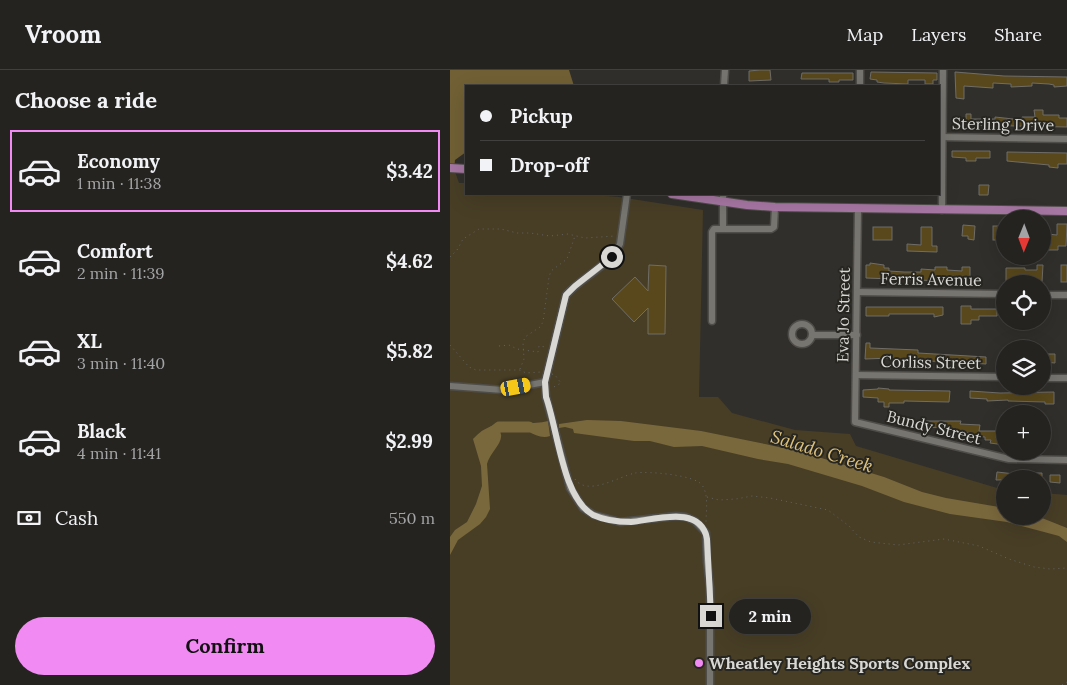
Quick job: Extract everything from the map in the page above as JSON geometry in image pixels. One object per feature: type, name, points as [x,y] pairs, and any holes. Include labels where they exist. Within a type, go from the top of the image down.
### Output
[{"type":"main road","points":[[450,168],[465,168]]},
{"type":"main road","points":[[685,195],[723,198],[775,207],[1067,212]]},
{"type":"street","points":[[724,85],[725,70]]},
{"type":"street","points":[[860,70],[860,85]]},
{"type":"street","points":[[942,210],[941,137],[943,70]]},
{"type":"street","name":"Sterling Drive","points":[[941,137],[1067,139]]},
{"type":"street","points":[[627,195],[620,244],[612,257],[566,295],[545,382],[546,397],[570,488],[583,508],[594,515],[608,520],[625,522],[681,516],[695,521],[706,534],[710,588],[710,685]]},
{"type":"street","points":[[723,198],[723,228]]},
{"type":"street","points":[[712,321],[712,232],[714,229],[723,228],[771,229],[774,227],[775,207]]},
{"type":"street","name":"Eva Jo Street","points":[[855,422],[858,208]]},
{"type":"street","name":"Ferris Avenue","points":[[857,292],[996,294]]},
{"type":"street","points":[[1051,295],[1067,295]]},
{"type":"street","points":[[812,334],[857,335]]},
{"type":"street","name":"Corliss Street","points":[[856,375],[996,377]]},
{"type":"street","points":[[1051,378],[1067,378]]},
{"type":"street","points":[[450,386],[502,390],[545,382]]},
{"type":"street","name":"Bundy Street","points":[[855,422],[1009,459],[1067,460]]},
{"type":"path","points":[[450,257],[457,250],[463,239],[480,229],[501,229],[517,233],[550,236],[568,234],[585,238],[621,235]]},
{"type":"path","points":[[520,370],[524,359],[523,343],[525,337],[540,327],[543,322],[551,271],[567,259],[575,236]]},
{"type":"path","points":[[450,345],[469,367],[476,370],[520,370],[526,373],[543,372]]},
{"type":"path","points":[[499,346],[510,345],[517,349],[538,352],[539,346],[553,348]]},
{"type":"path","points":[[551,390],[561,383],[555,375]]},
{"type":"path","points":[[574,478],[576,482],[586,486],[611,483],[634,474],[651,473],[690,478],[700,482],[704,487],[706,497],[706,534]]},
{"type":"path","points":[[706,497],[719,500],[752,496],[828,510],[849,526],[859,537],[871,542],[898,545],[944,539],[980,546],[1008,559],[1034,567],[1050,569],[1067,568]]},
{"type":"path","points":[[1062,685],[1067,682]]},
{"type":"shaded area","points":[[450,70],[569,70],[574,85],[465,85],[465,153],[455,160],[454,169],[450,169]]},
{"type":"shaded area","points":[[450,169],[454,169],[459,183],[465,183],[465,195],[593,195],[619,197],[703,210],[699,397],[718,397],[732,413],[795,430],[850,434],[856,446],[996,488],[996,525],[1051,525],[1051,494],[1067,495],[1067,685],[450,685]]},
{"type":"shaded area","points":[[587,420],[621,421],[701,431],[765,444],[805,453],[884,477],[922,492],[996,506],[996,520],[950,514],[904,502],[862,486],[788,464],[702,446],[674,447],[650,441],[634,441],[574,433],[573,429],[559,428],[559,424]]},
{"type":"shaded area","points":[[548,421],[550,436],[544,437],[513,426],[498,429],[501,435],[500,440],[487,464],[490,509],[480,524],[458,540],[450,555],[450,537],[455,530],[467,522],[482,486],[481,466],[473,439],[481,431],[499,424]]},
{"type":"shaded area","points":[[1051,522],[1067,528],[1067,542],[1059,536],[1018,525],[1051,525]]},
{"type":"building","points":[[770,70],[771,80],[749,81],[749,71]]},
{"type":"building","points":[[871,72],[937,73],[937,80],[933,80],[933,84],[925,84],[925,80],[908,80],[908,84],[884,83],[870,79]]},
{"type":"building","points":[[955,72],[1004,76],[1067,77],[1067,86],[1054,87],[1054,85],[1049,84],[1032,83],[1032,86],[1011,87],[1011,84],[993,83],[993,88],[964,86],[964,99],[956,98]]},
{"type":"building","points":[[802,73],[853,73],[853,80],[829,82],[829,79],[801,79]]},
{"type":"building","points":[[1034,110],[1043,110],[1043,115],[1059,115],[1059,118],[1067,118],[1067,127],[966,125],[966,114],[971,114],[971,119],[995,119],[995,117],[1022,120],[1022,117],[1035,117]]},
{"type":"building","points":[[952,151],[990,151],[990,158],[976,158],[976,161],[966,161],[966,158],[952,157]]},
{"type":"building","points":[[1007,152],[1067,153],[1067,164],[1058,164],[1058,168],[1049,167],[1049,165],[1007,161]]},
{"type":"building","points":[[979,185],[989,185],[988,195],[979,195]]},
{"type":"building","points":[[1057,224],[1067,224],[1066,246],[1058,246],[1058,250],[1051,250],[1051,234],[1057,235]]},
{"type":"building","points":[[963,225],[975,226],[974,240],[968,239],[968,236],[962,236]]},
{"type":"building","points":[[993,226],[996,226],[996,240],[993,240]]},
{"type":"building","points":[[873,227],[892,227],[892,240],[873,240]]},
{"type":"building","points":[[921,227],[932,227],[932,246],[937,246],[937,252],[907,251],[907,244],[921,245]]},
{"type":"building","points":[[870,263],[884,265],[884,268],[889,268],[889,271],[904,272],[921,272],[921,269],[935,270],[935,267],[947,267],[947,270],[962,271],[962,267],[970,267],[970,282],[866,278],[866,265],[870,265]]},
{"type":"building","points":[[649,265],[666,266],[665,334],[648,334],[648,308],[634,322],[612,299],[635,277],[648,291]]},
{"type":"building","points":[[1037,265],[1043,265],[1042,275],[1006,275],[1006,268],[1037,270]]},
{"type":"building","points":[[1061,265],[1067,265],[1067,282],[1061,282]]},
{"type":"building","points":[[961,306],[971,306],[971,309],[996,309],[996,316],[979,316],[979,320],[971,320],[971,324],[961,324]]},
{"type":"building","points":[[866,307],[943,307],[943,315],[934,317],[934,314],[866,316]]},
{"type":"building","points":[[866,343],[870,343],[870,348],[918,350],[918,353],[986,357],[986,364],[944,361],[901,362],[901,360],[892,360],[892,358],[865,359]]},
{"type":"building","points":[[1051,354],[1055,354],[1055,363],[1051,363]]},
{"type":"building","points":[[878,388],[889,390],[950,391],[949,402],[904,401],[904,403],[889,403],[889,407],[884,407],[884,402],[878,402],[878,398],[863,397],[863,390]]},
{"type":"building","points":[[970,391],[996,393],[996,395],[1051,395],[1051,392],[1054,392],[1054,404],[1008,400],[987,401],[987,399],[970,398]]},
{"type":"building","points":[[922,421],[961,421],[960,424],[980,425],[979,431],[996,431],[996,444],[990,443],[991,440],[985,440],[985,437],[969,436],[970,433],[953,432],[954,429],[943,429],[943,427],[921,428]]},
{"type":"building","points":[[1051,475],[1060,475],[1060,483],[1051,482]]},
{"type":"waterway","name":"Salado Creek","points":[[490,434],[499,427],[529,427]]},
{"type":"place","name":"Wheatley Heights Sports Complex","points":[[699,663]]},
{"type":"route","points":[[612,257],[566,295],[545,382],[546,397],[570,488],[583,508],[594,515],[608,520],[630,522],[676,516],[686,517],[701,526],[707,539],[706,553],[711,616]]}]
